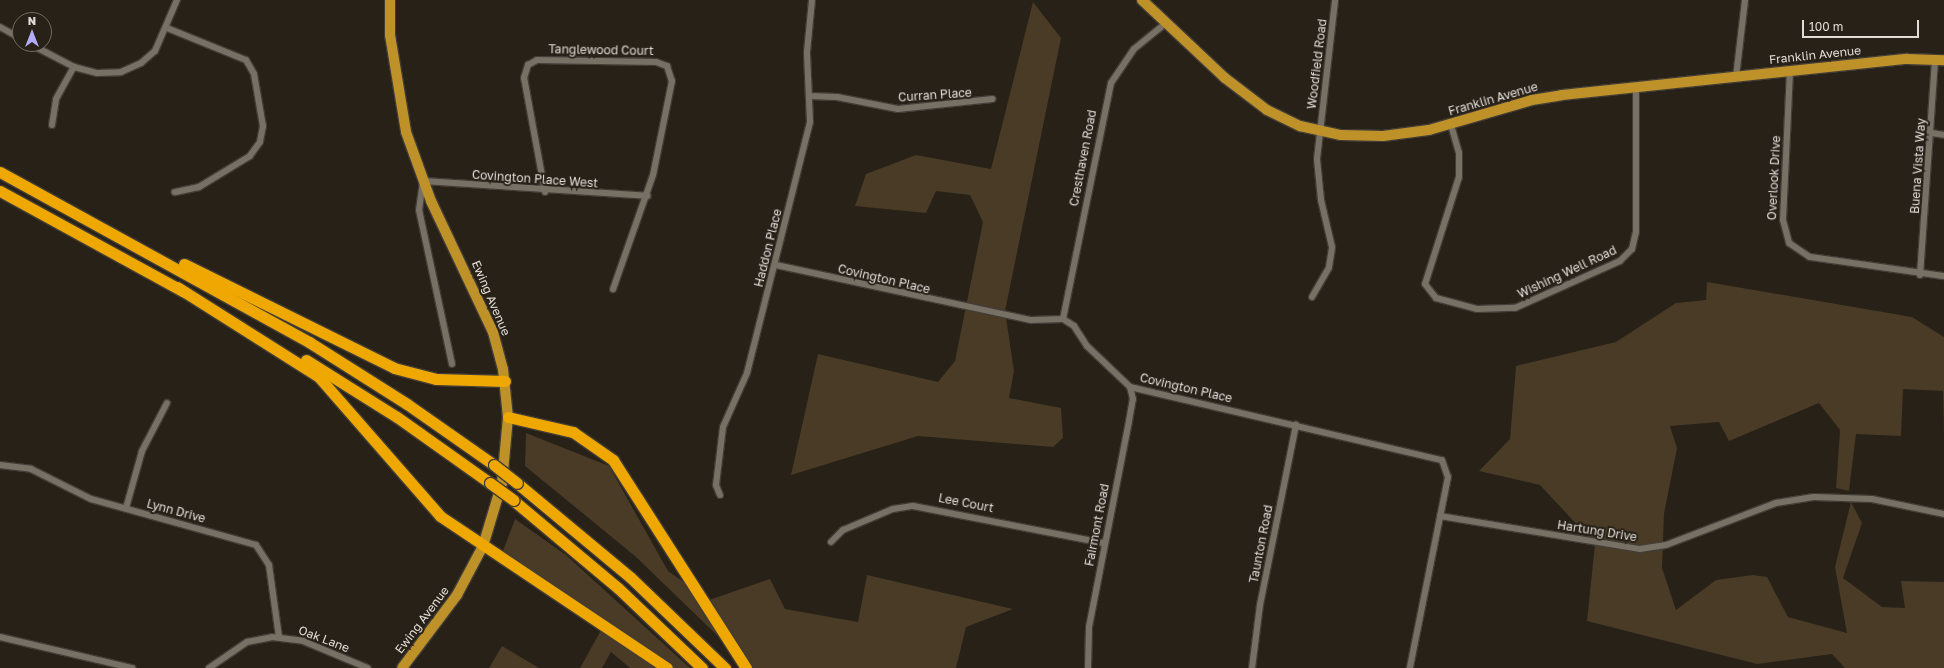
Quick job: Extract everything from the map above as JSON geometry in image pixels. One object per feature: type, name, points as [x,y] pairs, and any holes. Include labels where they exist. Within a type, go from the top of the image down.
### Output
[{"type":"highway","points":[[0,172],[327,353],[494,465],[630,577],[725,668]]},
{"type":"highway","points":[[0,191],[177,287],[349,386],[513,500],[613,583],[702,668]]},
{"type":"highway","points":[[49,198],[394,368],[436,379],[505,381]]},
{"type":"highway","points":[[177,287],[318,376],[423,500],[483,546],[667,668]]},
{"type":"highway","points":[[508,417],[573,432],[612,460],[746,668]]},
{"type":"main road","name":"Ewing Avenue","points":[[390,0],[390,35],[402,114],[423,181],[486,313],[505,381],[508,417],[502,483],[483,546],[457,595],[402,668]]},
{"type":"main road","name":"Franklin Avenue","points":[[1142,0],[1253,100],[1284,120],[1319,131],[1383,136],[1451,125],[1532,100],[1636,87],[1790,71],[1940,59]]},
{"type":"street","points":[[45,52],[74,68],[109,73],[132,68],[155,51],[167,28],[177,0]]},
{"type":"street","name":"Haddon Place","points":[[720,495],[716,485],[723,427],[747,373],[776,265],[810,122],[806,52],[812,0]]},
{"type":"street","name":"Woodfield Road","points":[[1312,297],[1329,268],[1332,247],[1318,180],[1319,131],[1332,54],[1335,0]]},
{"type":"street","points":[[1736,77],[1745,0]]},
{"type":"street","name":"Cresthaven Road","points":[[1063,319],[1111,83],[1134,50],[1166,23]]},
{"type":"street","points":[[0,27],[12,34]]},
{"type":"street","points":[[167,28],[246,60],[254,74],[263,126],[260,142],[250,156],[199,187],[175,192]]},
{"type":"street","name":"Buena Vista Way","points":[[1920,275],[1940,59]]},
{"type":"street","name":"Tanglewood Court","points":[[546,192],[524,78],[528,65],[537,60],[656,62],[670,70],[672,81],[647,196],[613,290]]},
{"type":"street","points":[[52,125],[56,99],[74,68]]},
{"type":"street","name":"Overlook Drive","points":[[1790,71],[1783,220],[1789,243],[1810,257],[1920,275],[1944,276]]},
{"type":"street","name":"Wishing Well Road","points":[[1451,125],[1459,153],[1459,177],[1425,284],[1436,298],[1477,309],[1515,308],[1620,261],[1632,248],[1636,232],[1636,87]]},
{"type":"street","name":"Curran Place","points":[[809,96],[837,97],[898,110],[992,99]]},
{"type":"street","points":[[1932,133],[1944,135]]},
{"type":"street","name":"Covington Place West","points":[[423,181],[546,192],[647,196]]},
{"type":"street","name":"Ewing Avenue","points":[[423,181],[419,210],[452,364]]},
{"type":"street","name":"Covington Place","points":[[776,265],[1031,320],[1063,319],[1074,326],[1086,346],[1130,387],[1296,424],[1442,460],[1448,477],[1440,516]]},
{"type":"street","name":"Fairmont Road","points":[[1088,668],[1089,627],[1133,399],[1130,387]]},
{"type":"street","points":[[126,508],[142,451],[167,403]]},
{"type":"street","name":"Taunton Road","points":[[1252,668],[1260,605],[1296,424]]},
{"type":"street","name":"Lynn Drive","points":[[0,465],[42,473],[91,498],[256,545],[269,565],[279,637]]},
{"type":"street","name":"Hartung Drive","points":[[1440,516],[1640,549],[1666,545],[1776,503],[1814,497],[1865,498],[1944,514]]},
{"type":"street","name":"Lee Court","points":[[831,542],[842,530],[893,509],[913,506],[1104,543]]},
{"type":"street","points":[[1410,668],[1440,516]]},
{"type":"street","points":[[0,637],[132,668]]},
{"type":"street","name":"Oak Lane","points":[[209,668],[247,642],[279,637],[303,641],[368,668]]},
{"type":"shaded area","points":[[1033,2],[1061,38],[1005,311],[1014,371],[1009,398],[1061,408],[1063,438],[1053,447],[918,436],[791,475],[818,354],[938,382],[955,361],[983,222],[970,195],[936,191],[926,213],[855,206],[866,174],[916,155],[991,169]]},
{"type":"shaded area","points":[[1707,282],[1912,317],[1944,337],[1944,436],[1943,391],[1903,389],[1901,436],[1856,434],[1849,491],[1836,488],[1840,430],[1819,403],[1729,441],[1719,422],[1670,426],[1677,448],[1664,514],[1662,568],[1676,610],[1716,580],[1753,575],[1767,577],[1788,617],[1847,633],[1835,567],[1851,502],[1862,523],[1843,578],[1882,607],[1905,608],[1901,581],[1944,582],[1944,668],[1845,668],[1832,654],[1757,664],[1587,621],[1595,544],[1540,485],[1479,471],[1510,439],[1516,366],[1616,342],[1676,303],[1706,300]]},
{"type":"shaded area","points":[[526,433],[609,466],[668,571],[709,600],[770,579],[785,609],[858,622],[867,575],[1013,609],[966,627],[956,668],[751,668],[635,556],[525,466]]},
{"type":"shaded area","points":[[515,519],[566,555],[690,668],[630,668],[611,652],[602,668],[580,668],[605,623],[503,551]]},
{"type":"shaded area","points":[[502,646],[539,668],[489,668]]}]
